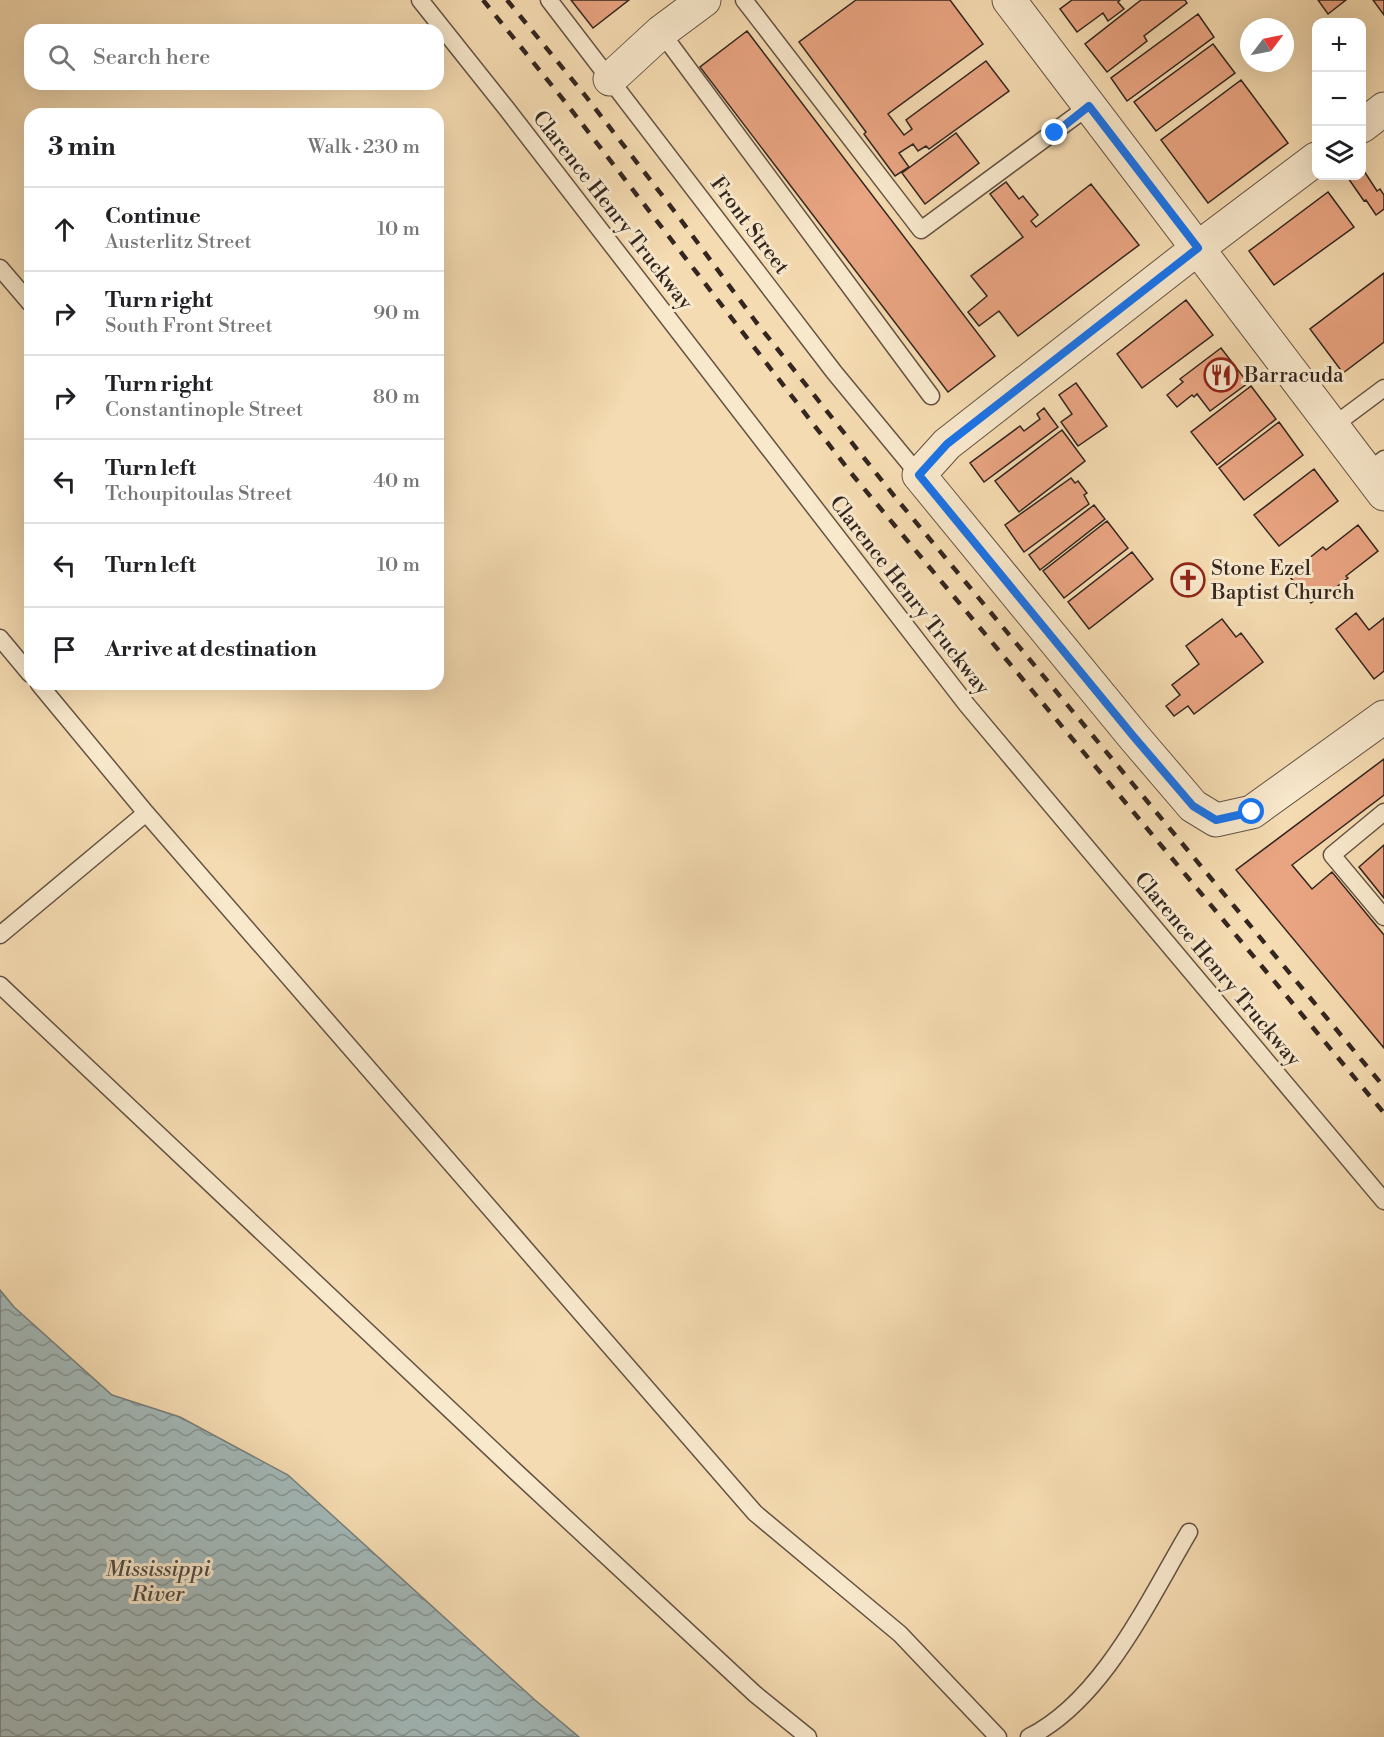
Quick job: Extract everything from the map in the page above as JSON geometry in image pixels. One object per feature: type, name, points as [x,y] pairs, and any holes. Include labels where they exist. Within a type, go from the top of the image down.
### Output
[{"type":"street","points":[[610,79],[661,32],[704,0]]},
{"type":"street","points":[[1009,0],[1333,426],[1378,475]]},
{"type":"street","points":[[1366,123],[1384,109]]},
{"type":"street","points":[[1312,163],[1198,248],[947,444],[919,475],[1126,728],[1193,806],[1216,820],[1252,812],[1384,717]]},
{"type":"lane","name":"Clarence Henry Truckway","points":[[420,0],[439,24]]},
{"type":"lane","name":"Front Street","points":[[549,0],[834,372],[919,475]]},
{"type":"lane","points":[[744,0],[921,230],[1089,106]]},
{"type":"lane","name":"Clarence Henry Truckway","points":[[444,30],[967,705],[1384,1201]]},
{"type":"lane","points":[[661,32],[931,396]]},
{"type":"lane","points":[[0,268],[24,296]]},
{"type":"lane","points":[[1333,426],[1384,388]]},
{"type":"lane","points":[[0,638],[24,667]]},
{"type":"lane","points":[[44,690],[147,813],[755,1513],[900,1634],[999,1737]]},
{"type":"lane","points":[[1384,812],[1332,855],[1384,917]]},
{"type":"lane","points":[[0,935],[147,813]]},
{"type":"lane","points":[[0,985],[515,1471],[755,1694],[808,1737]]},
{"type":"lane","points":[[1029,1737],[1048,1727],[1083,1697],[1124,1643],[1189,1532]]},
{"type":"water","name":"Mississippi River","points":[[0,1290],[14,1307],[112,1395],[180,1417],[288,1475],[535,1700],[579,1737],[0,1737]]},
{"type":"building","points":[[571,0],[629,0],[593,28]]},
{"type":"building","points":[[856,0],[950,0],[983,44],[888,114],[904,135],[912,129],[906,120],[986,61],[1009,91],[929,149],[926,146],[918,151],[913,144],[899,153],[909,167],[895,176],[864,134],[866,132],[799,42]]},
{"type":"building","points":[[1072,0],[1120,0],[1118,2],[1124,9],[1108,21],[1103,13],[1077,32],[1060,9]]},
{"type":"building","points":[[1141,0],[1185,0],[1187,3],[1144,36],[1147,41],[1107,72],[1085,44]]},
{"type":"building","points":[[1318,0],[1346,0],[1328,14]]},
{"type":"building","points":[[1373,0],[1384,0],[1384,15]]},
{"type":"building","points":[[1198,14],[1214,37],[1127,101],[1111,78]]},
{"type":"building","points":[[747,31],[995,356],[948,392],[700,67]]},
{"type":"building","points":[[1213,44],[1235,73],[1156,131],[1134,102]]},
{"type":"building","points":[[1241,80],[1288,143],[1208,203],[1161,140]]},
{"type":"building","points":[[956,133],[979,163],[925,204],[902,173]]},
{"type":"building","points":[[1366,174],[1377,191],[1380,189],[1384,195],[1384,209],[1376,215],[1366,200],[1364,201],[1349,180],[1366,180]]},
{"type":"building","points":[[1006,182],[1019,199],[1023,196],[1038,215],[1031,221],[1036,227],[1091,184],[1139,245],[1018,336],[999,311],[979,326],[968,312],[987,296],[971,276],[1023,237],[990,194]]},
{"type":"building","points":[[1328,192],[1354,227],[1274,285],[1249,251]]},
{"type":"building","points":[[1384,273],[1384,342],[1343,373],[1310,329]]},
{"type":"building","points":[[1186,300],[1213,335],[1142,388],[1117,354]]},
{"type":"building","points":[[1221,348],[1248,383],[1210,411],[1197,394],[1194,397],[1192,395],[1177,407],[1167,395],[1183,382],[1180,379]]},
{"type":"building","points":[[1076,383],[1107,426],[1078,446],[1061,422],[1072,414],[1059,395]]},
{"type":"building","points":[[1251,386],[1276,419],[1217,465],[1191,432]]},
{"type":"building","points":[[1044,408],[1058,427],[984,482],[970,463],[1020,426],[1024,431],[1040,419],[1037,414]]},
{"type":"building","points":[[1279,422],[1303,455],[1244,500],[1219,468]]},
{"type":"building","points":[[1062,430],[1085,461],[1019,512],[995,481]]},
{"type":"building","points":[[1314,469],[1338,501],[1279,546],[1254,515]]},
{"type":"building","points":[[1071,478],[1075,483],[1078,481],[1087,493],[1084,495],[1089,504],[1024,552],[1005,525]]},
{"type":"building","points":[[1094,505],[1105,519],[1040,570],[1029,555]]},
{"type":"building","points":[[1107,521],[1128,548],[1064,598],[1043,571]]},
{"type":"building","points":[[1358,525],[1378,551],[1321,599],[1319,597],[1311,603],[1290,577],[1299,570],[1297,568],[1323,547],[1326,550]]},
{"type":"building","points":[[1132,552],[1153,579],[1089,629],[1068,602]]},
{"type":"building","points":[[1356,613],[1369,630],[1384,618],[1384,671],[1374,679],[1336,629]]},
{"type":"building","points":[[1222,619],[1236,637],[1241,633],[1263,662],[1194,714],[1188,706],[1174,716],[1166,706],[1180,695],[1172,685],[1199,664],[1186,646]]},
{"type":"building","points":[[1384,759],[1384,795],[1292,865],[1312,889],[1332,872],[1384,935],[1384,1048],[1236,870]]},
{"type":"building","points":[[1384,845],[1384,898],[1359,867]]},
{"type":"railway","points":[[483,0],[566,103],[851,473],[1384,1113]]},
{"type":"railway","points":[[507,0],[584,94],[756,322],[895,497],[1384,1087]]},
{"type":"place","name":"Barracuda","points":[[1221,375]]},
{"type":"place","name":"Stone Ezel Baptist Church","points":[[1188,580]]},
{"type":"route","points":[[1055,133],[1089,106],[1198,248],[947,444],[919,475],[1193,806],[1216,820],[1252,812]]}]
